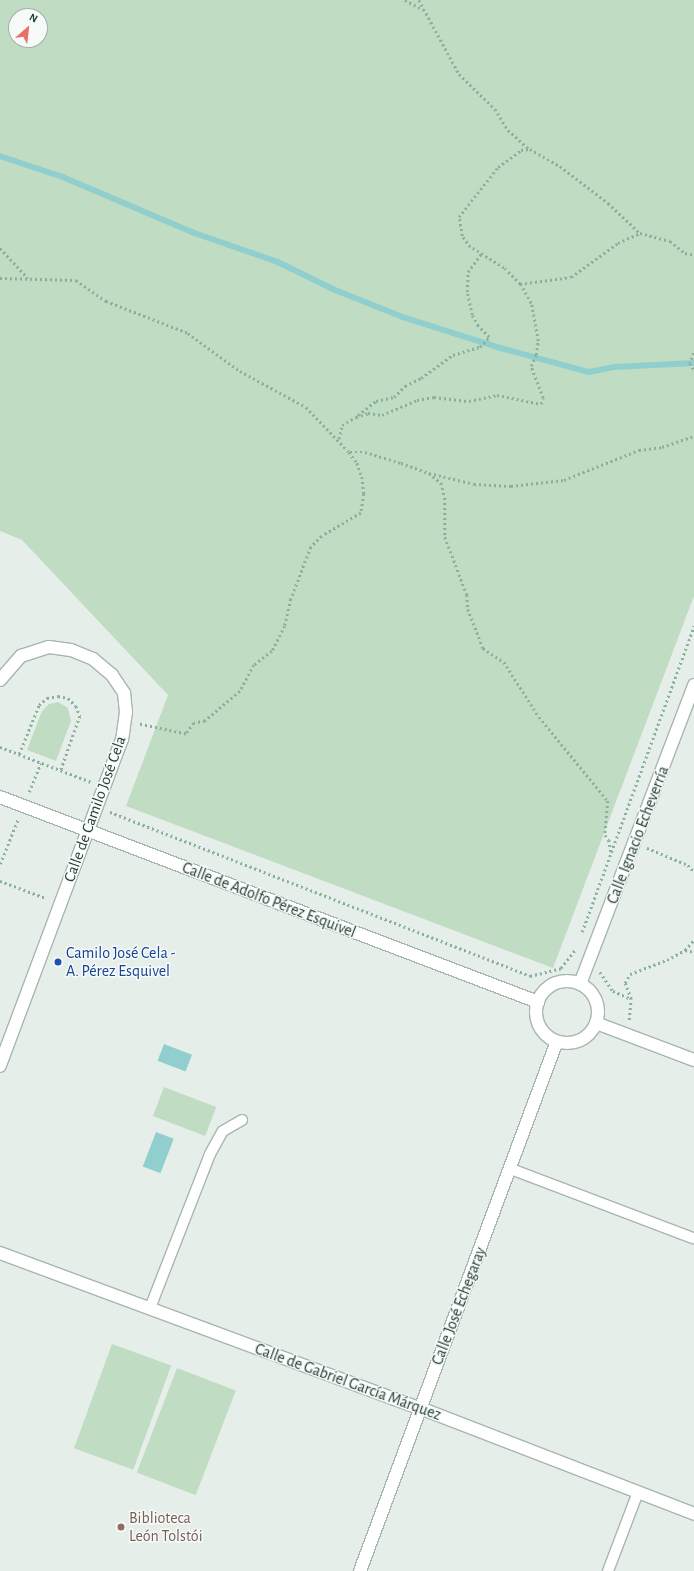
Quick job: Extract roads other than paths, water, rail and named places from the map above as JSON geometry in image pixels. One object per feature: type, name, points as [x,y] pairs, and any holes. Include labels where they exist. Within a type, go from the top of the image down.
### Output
[{"type":"street","name":"Calle de Camilo José Cela","points":[[0,680],[20,656],[49,648],[71,650],[93,659],[112,675],[124,693],[125,721],[122,739],[0,1066]]},
{"type":"street","name":"Calle Ignacio Echeverría","points":[[580,984],[694,685]]},
{"type":"street","name":"Calle de Adolfo Pérez Esquivel","points":[[0,797],[538,1002]]},
{"type":"street","points":[[570,982],[580,984],[594,997],[598,1006],[596,1023],[589,1034],[581,1039],[567,1043],[557,1041],[541,1029],[537,1015],[538,1002],[544,992],[555,983],[570,982]]},
{"type":"street","points":[[596,1023],[694,1060]]},
{"type":"street","name":"Calle José Echegaray","points":[[360,1571],[511,1169],[557,1041]]},
{"type":"street","name":"Calle de Gabriel García Márquez","points":[[0,1253],[420,1408],[694,1514]]},
{"type":"lane","points":[[150,1308],[210,1154],[223,1131],[242,1120]]},
{"type":"lane","points":[[511,1169],[693,1238]]},
{"type":"lane","points":[[608,1571],[638,1492]]},
{"type":"water","points":[[164,1044],[192,1055],[186,1072],[158,1061]]},
{"type":"water","points":[[156,1132],[174,1139],[160,1173],[143,1167]]},
{"type":"waterway","points":[[0,156],[63,177],[192,232],[278,262],[333,289],[403,317],[501,348],[589,372],[614,367],[694,363]]},
{"type":"place","name":"Camilo José Cela - A. Pérez Esquivel","points":[[58,962]]},
{"type":"place","name":"Biblioteca León Tolstói","points":[[121,1527]]}]
